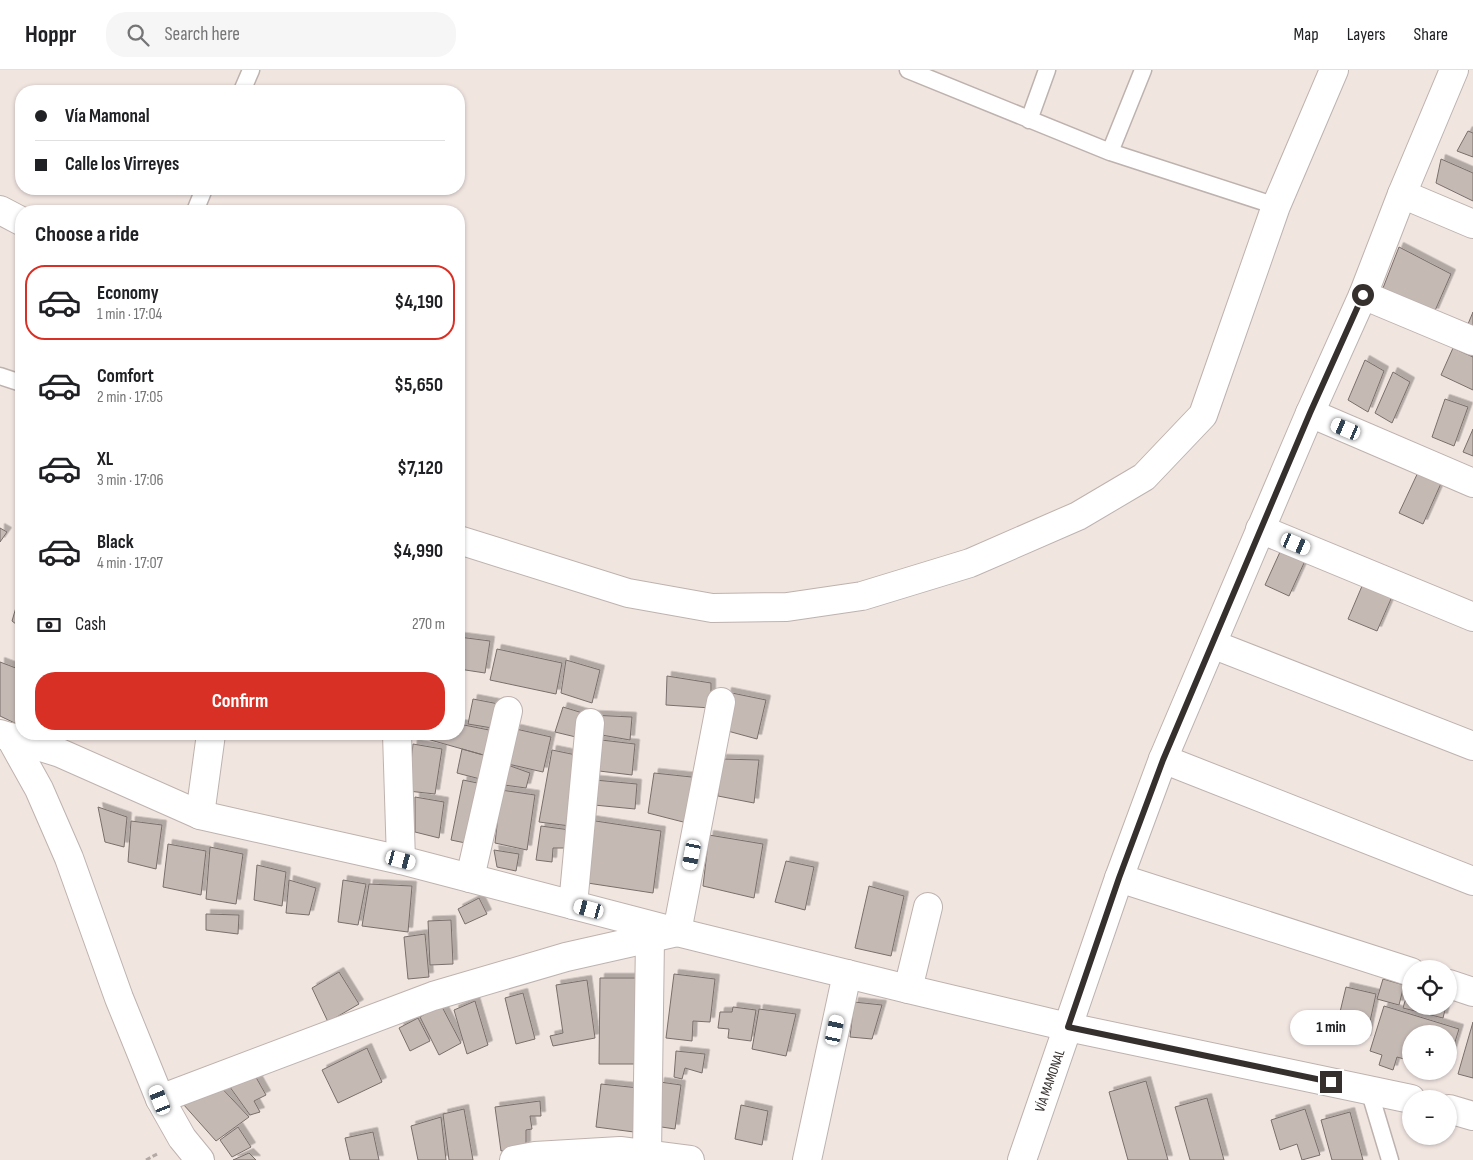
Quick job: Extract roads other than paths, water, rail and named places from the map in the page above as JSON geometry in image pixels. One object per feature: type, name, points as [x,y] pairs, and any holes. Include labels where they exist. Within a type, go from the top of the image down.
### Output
[{"type":"street","points":[[465,542],[628,593],[712,608],[787,607],[862,596],[970,563],[1078,516],[1144,477],[1203,414],[1276,206],[1334,70]]},
{"type":"street","name":"VÍA MAMONAL","points":[[1022,1160],[1119,878],[1163,760],[1260,529],[1363,295],[1402,194],[1454,70]]},
{"type":"street","points":[[1402,194],[1473,224]]},
{"type":"street","points":[[0,210],[15,218]]},
{"type":"street","points":[[1363,295],[1473,342]]},
{"type":"street","points":[[1310,413],[1473,483]]},
{"type":"street","points":[[1260,529],[1473,617]]},
{"type":"street","points":[[1212,644],[1473,746]]},
{"type":"street","points":[[677,932],[720,702]]},
{"type":"street","points":[[470,878],[508,711]]},
{"type":"street","points":[[573,905],[590,723]]},
{"type":"street","points":[[5,736],[39,790],[69,858],[119,998],[160,1100],[182,1138],[200,1160]]},
{"type":"street","points":[[18,740],[60,753],[200,815],[401,860],[677,932],[1068,1027],[1402,1097]]},
{"type":"street","points":[[200,815],[210,740]]},
{"type":"street","points":[[397,740],[401,860]]},
{"type":"street","points":[[1163,760],[1473,882]]},
{"type":"street","points":[[1119,878],[1402,969]]},
{"type":"street","points":[[908,989],[928,907]]},
{"type":"street","points":[[160,1100],[433,996],[566,957],[677,932]]},
{"type":"street","points":[[647,1154],[650,938]]},
{"type":"street","points":[[807,1160],[847,974]]},
{"type":"street","points":[[1457,987],[1473,992]]},
{"type":"street","points":[[1457,1111],[1473,1116]]},
{"type":"street","points":[[514,1160],[535,1156],[620,1151],[690,1160]]},
{"type":"lane","points":[[245,85],[251,70]]},
{"type":"lane","points":[[908,70],[1110,152],[1276,206]]},
{"type":"lane","points":[[1029,120],[1047,70]]},
{"type":"lane","points":[[1110,152],[1143,70]]},
{"type":"lane","points":[[0,376],[15,382]]},
{"type":"lane","points":[[1369,1090],[1390,1160]]}]
